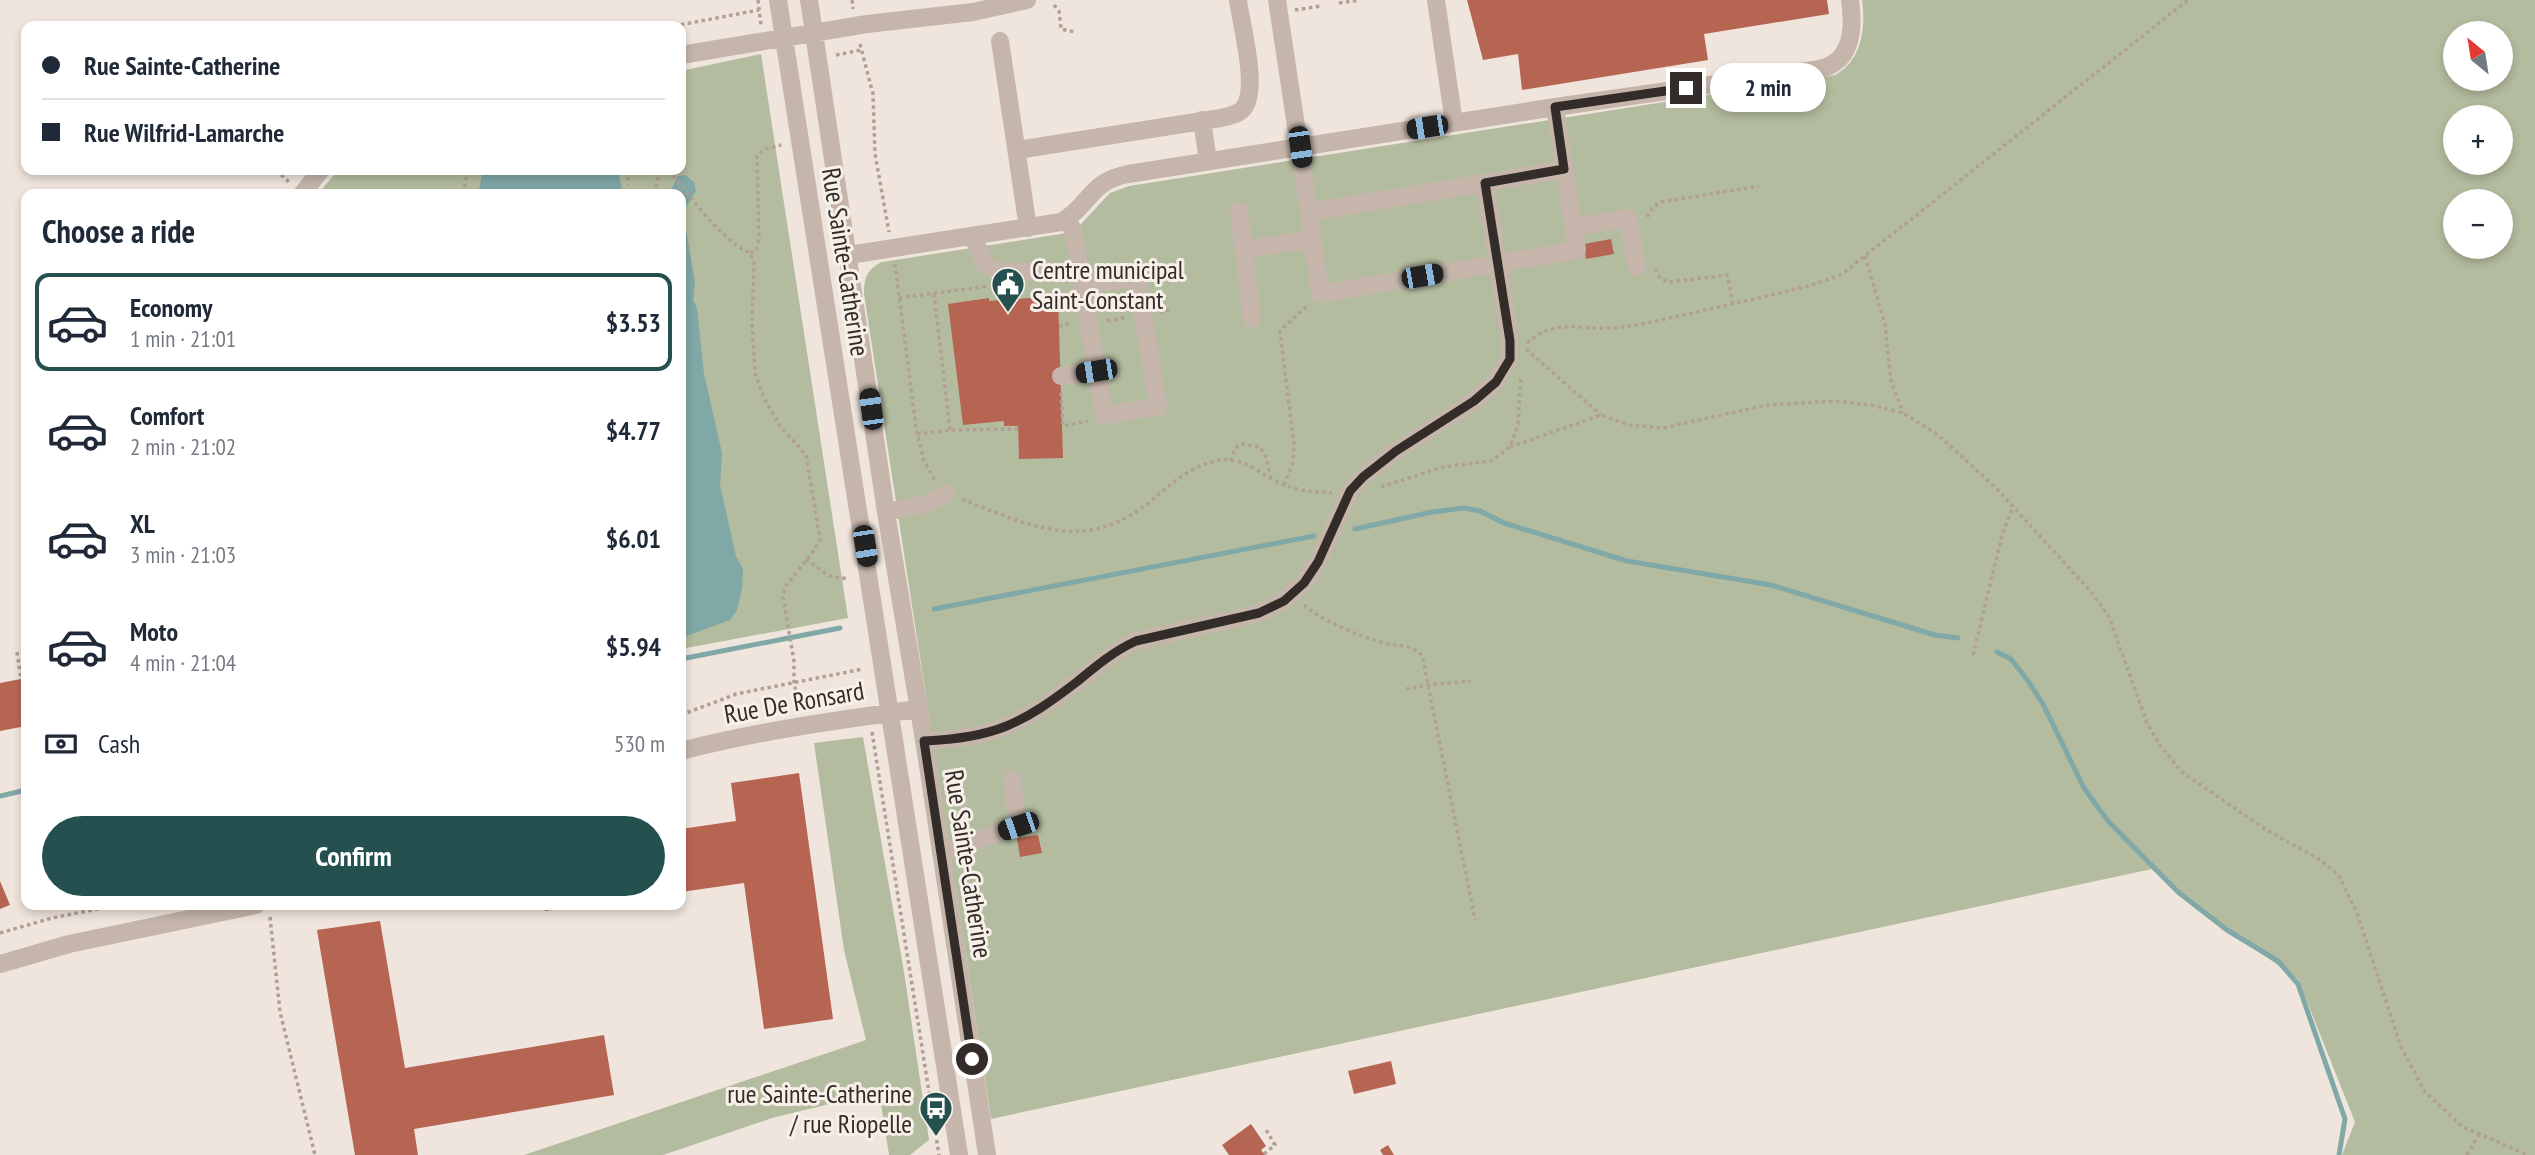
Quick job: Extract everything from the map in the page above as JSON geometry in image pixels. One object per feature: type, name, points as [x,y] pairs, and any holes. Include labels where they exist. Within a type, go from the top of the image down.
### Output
[{"type":"street","name":"Rue Sainte-Catherine","points":[[778,0],[959,1155]]},
{"type":"street","name":"Rue Sainte-Catherine","points":[[809,0],[987,1155]]},
{"type":"street","points":[[686,54],[922,17],[947,16],[991,4],[1027,0]]},
{"type":"street","points":[[1017,150],[1221,118],[1241,111],[1248,96],[1250,79],[1238,0]]},
{"type":"street","points":[[1436,0],[1454,123]]},
{"type":"street","points":[[849,255],[1061,222],[1068,218],[1100,183],[1109,178],[1555,107],[1830,67],[1845,52],[1850,41],[1853,18],[1850,0]]},
{"type":"street","points":[[1283,5],[1320,294],[1577,250],[1555,107]]},
{"type":"street","points":[[1000,41],[1028,228]]},
{"type":"street","points":[[1202,120],[1208,161]]},
{"type":"street","points":[[1309,212],[1564,169]]},
{"type":"street","points":[[297,189],[315,175]]},
{"type":"street","points":[[924,741],[965,738],[1003,729],[1049,703],[1120,648],[1136,641],[1259,613],[1284,601],[1304,583],[1318,562],[1350,491],[1396,451],[1474,401],[1496,382],[1510,359],[1510,341],[1485,183]]},
{"type":"street","points":[[1239,211],[1252,319]]},
{"type":"street","points":[[973,237],[985,264],[998,272],[1081,278],[1137,277],[1158,407],[1104,415],[1081,278],[1068,218]]},
{"type":"street","points":[[1574,227],[1628,218],[1646,268]]},
{"type":"street","points":[[1244,249],[1313,240]]},
{"type":"street","points":[[1061,383],[1096,371]]},
{"type":"street","points":[[886,512],[926,504],[947,493]]},
{"type":"street","name":"Rue De Ronsard","points":[[686,750],[722,740],[918,709]]},
{"type":"street","points":[[941,853],[1018,826],[1012,779]]},
{"type":"street","points":[[0,964],[69,944],[232,910]]},
{"type":"path","points":[[758,0],[762,26]]},
{"type":"path","points":[[852,0],[853,10]]},
{"type":"path","points":[[1339,3],[1360,0]]},
{"type":"path","points":[[1522,359],[1525,348],[1536,335],[1557,328],[1616,328],[1733,303],[1843,274],[2188,0]]},
{"type":"path","points":[[1054,5],[1059,11],[1061,29],[1075,32]]},
{"type":"path","points":[[1283,5],[1321,6]]},
{"type":"path","points":[[686,24],[759,10]]},
{"type":"path","name":"Rue Sainte-Catherine","points":[[859,40],[873,94],[875,154],[890,237]]},
{"type":"path","points":[[832,56],[861,50]]},
{"type":"path","points":[[686,190],[709,219],[741,250],[750,253],[756,250],[759,239],[757,156],[765,149],[781,145]]},
{"type":"path","points":[[281,175],[297,189]]},
{"type":"path","points":[[627,175],[628,184]]},
{"type":"path","points":[[673,175],[685,189]]},
{"type":"path","points":[[1646,219],[1653,207],[1661,202],[1759,186]]},
{"type":"path","points":[[750,253],[754,261],[752,323],[755,373],[764,398],[780,426],[806,455],[820,539],[786,586],[783,597],[798,702]]},
{"type":"path","points":[[1865,256],[1885,324],[1891,381],[1903,413]]},
{"type":"path","name":"Rue Sainte-Catherine","points":[[894,260],[917,434],[927,469],[947,493]]},
{"type":"path","points":[[1646,268],[1669,282],[1727,275],[1733,303]]},
{"type":"path","points":[[899,298],[992,286]]},
{"type":"path","points":[[934,293],[950,430]]},
{"type":"path","points":[[1284,485],[1293,462],[1294,445],[1280,331],[1320,294]]},
{"type":"path","points":[[1098,322],[1134,316]]},
{"type":"path","points":[[1059,326],[1077,322]]},
{"type":"path","points":[[1525,348],[1601,415],[1629,425],[1663,428],[1767,405],[1835,401],[1871,405],[1903,413],[1958,451],[2092,593],[2109,617],[2147,723],[2159,744],[2182,772],[2267,831],[2319,859],[2339,874],[2357,913],[2401,1047],[2425,1092],[2463,1127],[2528,1155]]},
{"type":"path","points":[[1510,447],[1518,424],[1521,367]]},
{"type":"path","points":[[1061,383],[1063,426],[1095,420]]},
{"type":"path","points":[[1370,490],[1443,467],[1491,461],[1510,447],[1601,415]]},
{"type":"path","points":[[917,434],[950,430],[1018,429]]},
{"type":"path","points":[[1251,435],[1252,444]]},
{"type":"path","points":[[1231,461],[1235,448],[1241,443],[1260,447],[1265,454],[1271,478]]},
{"type":"path","points":[[947,493],[1032,527],[1045,530],[1084,530],[1130,516],[1178,479],[1219,460],[1231,461],[1259,471],[1284,485],[1307,492],[1334,493]]},
{"type":"path","points":[[1973,655],[2002,535],[2013,507]]},
{"type":"path","points":[[807,559],[829,576],[849,579]]},
{"type":"path","points":[[1291,594],[1309,610],[1337,625],[1382,643],[1416,649],[1422,655],[1475,920]]},
{"type":"path","points":[[17,652],[21,679]]},
{"type":"path","name":"Rue De Ronsard","points":[[686,713],[736,694],[863,669]]},
{"type":"path","points":[[1406,690],[1471,681]]},
{"type":"path","points":[[873,735],[939,1155]]},
{"type":"path","points":[[0,933],[93,910]]},
{"type":"path","points":[[270,916],[280,1013],[315,1155]]},
{"type":"path","points":[[1264,1154],[1275,1145],[1265,1128]]},
{"type":"path","points":[[2468,1155],[2479,1134]]},
{"type":"green space","points":[[1862,0],[2535,0],[2535,1155],[2342,1155],[2355,1122],[2298,979],[2200,911],[2152,869],[991,1119],[864,294],[870,271],[882,262],[1067,233],[1079,226],[1110,193],[1129,186],[1835,75],[1844,69],[1856,52],[1863,21]]},
{"type":"green space","points":[[761,54],[848,618],[686,648],[686,189],[322,189],[334,175],[686,175],[686,70]]},
{"type":"green space","points":[[863,737],[904,972],[929,1140],[910,1155],[889,1155],[879,1092],[772,1118],[663,1155],[524,1155],[866,1040],[844,950],[814,743]]},
{"type":"water","points":[[482,175],[619,175],[622,189],[479,189]]},
{"type":"water","points":[[685,175],[694,182],[696,191],[686,207],[686,189],[672,189],[678,176]]},
{"type":"water","points":[[686,230],[695,283],[693,300],[697,308],[704,374],[722,453],[720,485],[736,556],[743,569],[737,610],[730,620],[686,636]]},
{"type":"building","points":[[1467,0],[1827,0],[1829,14],[1704,34],[1708,60],[1522,90],[1518,54],[1483,60]]},
{"type":"building","points":[[1611,239],[1614,254],[1586,259],[1584,244]]},
{"type":"building","points":[[1058,296],[1063,458],[1019,459],[1018,426],[1004,426],[1004,421],[963,425],[948,304],[989,298],[989,301]]},
{"type":"building","points":[[21,679],[21,727],[0,731],[0,683]]},
{"type":"building","points":[[799,773],[833,1019],[764,1029],[744,883],[686,891],[686,828],[736,821],[731,783]]},
{"type":"building","points":[[1038,835],[1042,853],[1020,857],[1017,838]]},
{"type":"building","points":[[0,881],[10,905],[0,909]]},
{"type":"building","points":[[380,921],[405,1068],[604,1035],[614,1095],[414,1129],[418,1155],[355,1155],[317,930]]},
{"type":"building","points":[[1391,1061],[1396,1084],[1354,1094],[1348,1071]]},
{"type":"building","points":[[1251,1124],[1266,1146],[1261,1150],[1265,1155],[1229,1155],[1222,1145]]},
{"type":"building","points":[[1388,1145],[1394,1155],[1383,1155],[1380,1150]]},
{"type":"waterway","points":[[1355,529],[1432,512],[1464,508],[1627,561],[1771,585],[1935,635],[1958,638]]},
{"type":"waterway","points":[[934,609],[1314,536]]},
{"type":"waterway","points":[[686,658],[840,628]]},
{"type":"waterway","points":[[1997,652],[2011,659],[2028,681],[2043,704],[2084,788],[2108,821],[2178,892],[2227,930],[2278,961],[2298,984],[2345,1119],[2339,1155]]},
{"type":"waterway","points":[[0,796],[21,791]]},
{"type":"place","name":"Centre municipal Saint-Constant","points":[[1008,314]]},
{"type":"place","name":"rue Sainte-Catherine / rue Riopelle","points":[[936,1138]]},
{"type":"route","points":[[972,1059],[924,741],[965,738],[1003,729],[1049,703],[1120,648],[1136,641],[1259,613],[1284,601],[1304,583],[1318,562],[1350,491],[1363,477],[1396,451],[1474,401],[1496,382],[1510,359],[1510,341],[1485,183],[1564,169],[1555,107],[1686,88]]}]
